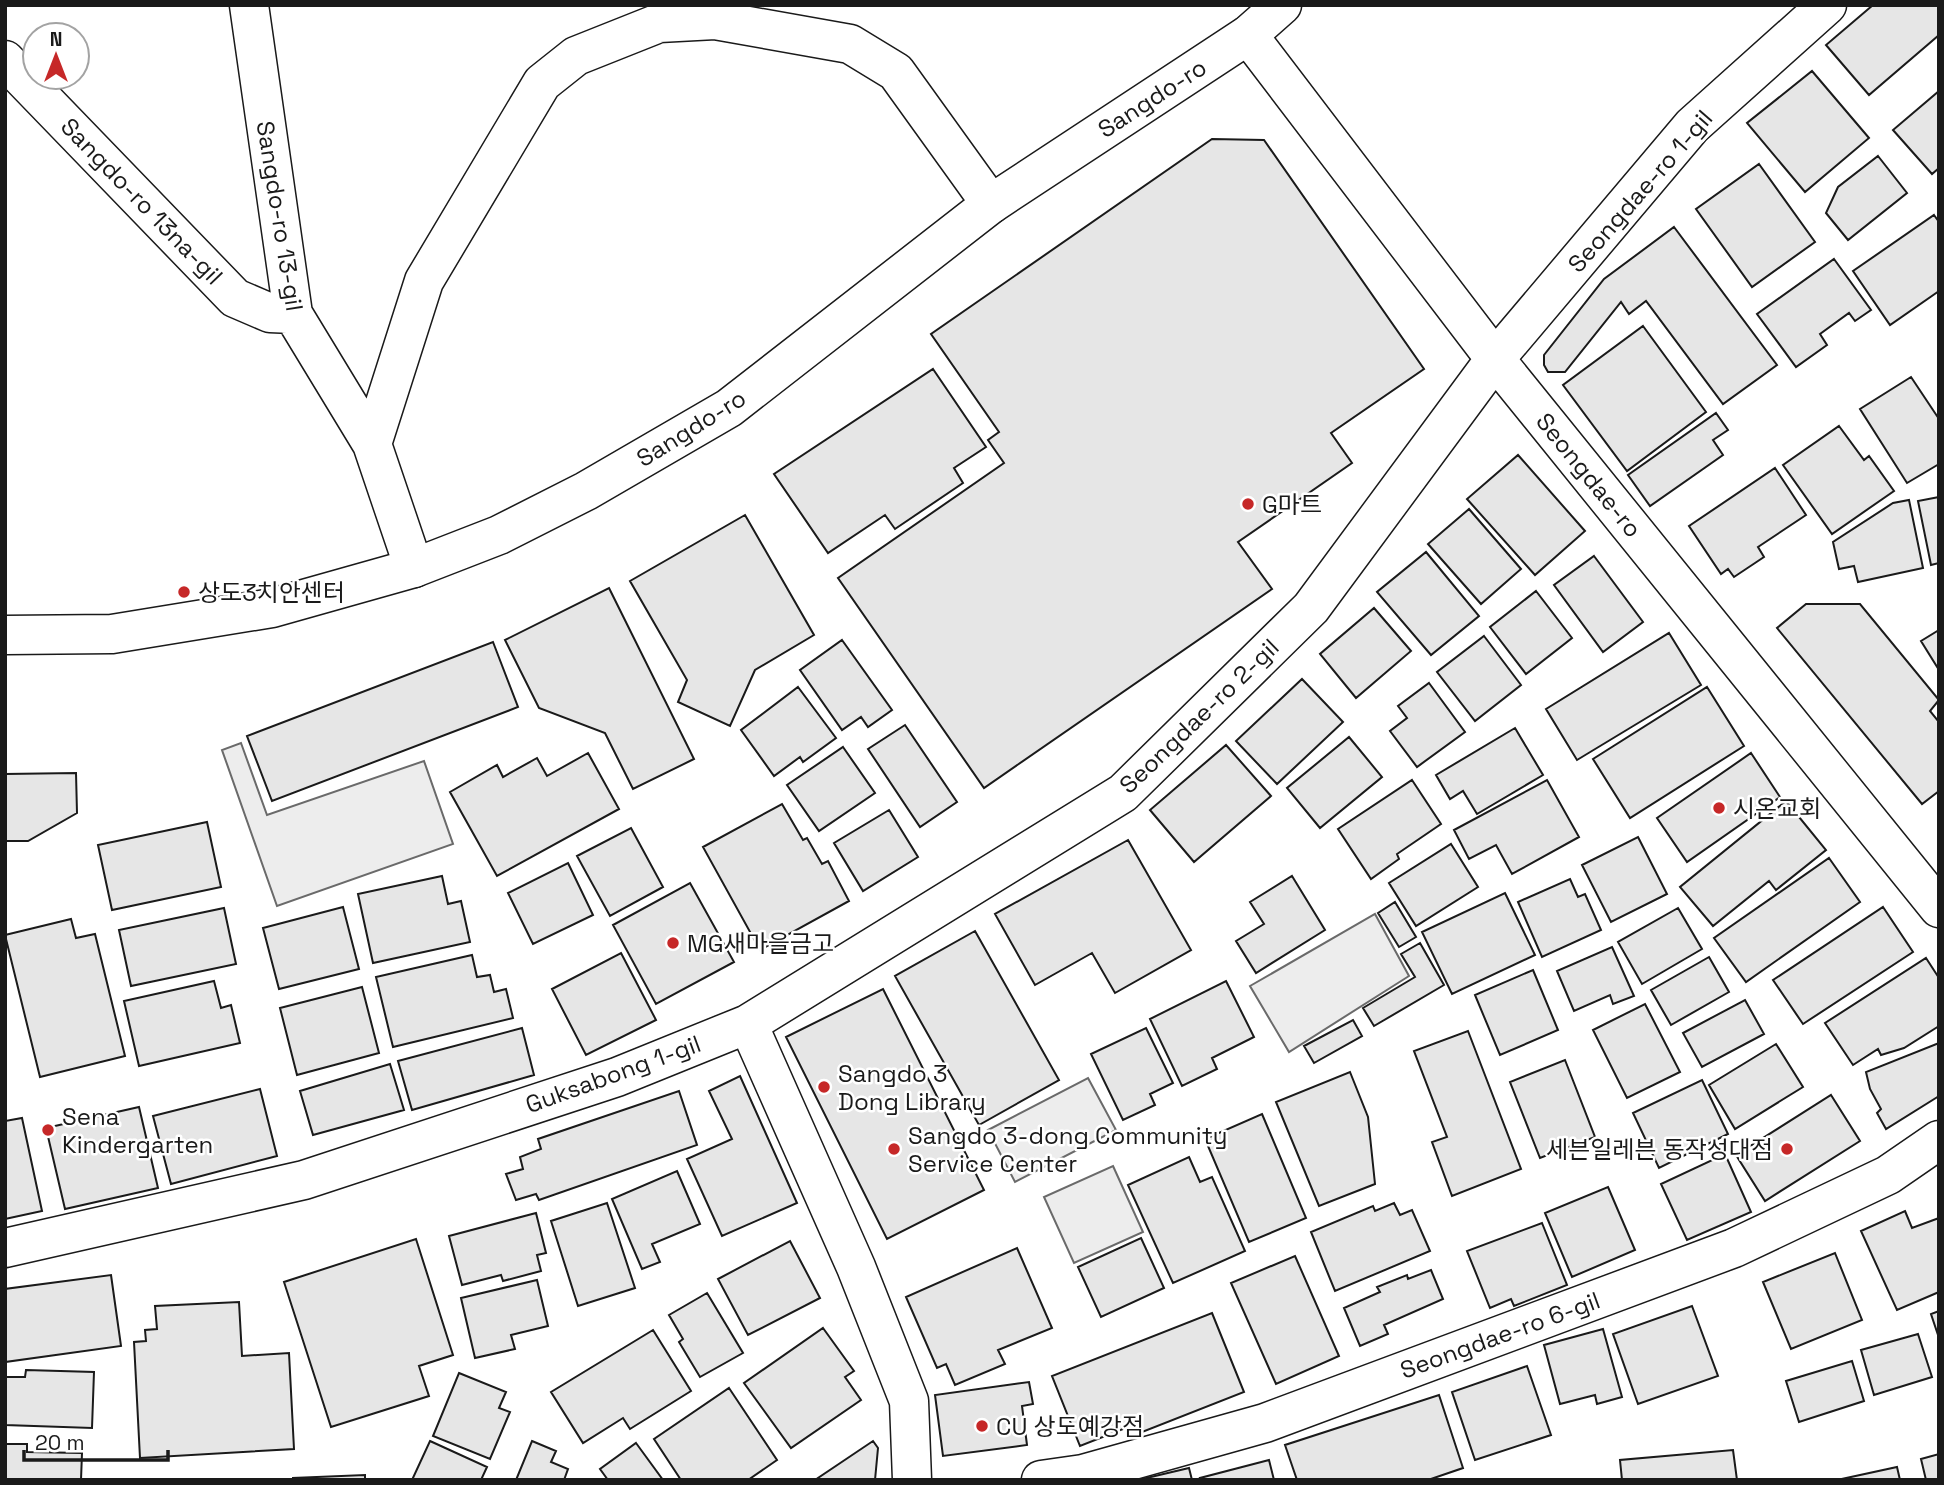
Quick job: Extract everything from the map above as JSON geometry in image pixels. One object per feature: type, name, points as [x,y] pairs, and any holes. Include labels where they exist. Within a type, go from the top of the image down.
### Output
[{"type":"street","name":"Sangdo-ro 13-gil","points":[[249,5],[293,314],[372,443],[414,568]]},
{"type":"street","name":"Sangdo-ro","points":[[5,635],[112,634],[272,608],[414,568],[499,535],[586,491],[729,408],[991,204],[1248,35],[1282,5]]},
{"type":"street","name":"Seongdae-ro 1-gil","points":[[1495,359],[1692,126],[1826,5]]},
{"type":"street","points":[[372,443],[424,281],[542,83],[576,56],[659,23],[715,20],[850,44],[896,72],[991,204]]},
{"type":"street","name":"Seongdae-ro","points":[[1248,35],[1495,359],[1939,908]]},
{"type":"street","name":"Sangdo-ro 13na-gil","points":[[5,60],[235,298],[270,313],[293,314]]},
{"type":"street","name":"Seongdae-ro 2-gil","points":[[748,1024],[1123,793],[1311,608],[1495,359]]},
{"type":"street","points":[[748,1024],[856,1267],[909,1401],[912,1480]]},
{"type":"street","name":"Guksabong 1-gil","points":[[5,1248],[304,1180],[617,1077],[748,1024]]},
{"type":"street","name":"Seongdae-ro 6-gil","points":[[1041,1480],[1083,1474],[1265,1423],[1709,1258],[1888,1175],[1939,1140]]},
{"type":"shaded area","points":[[241,743],[267,815],[424,761],[453,844],[277,906],[222,750]]},
{"type":"shaded area","points":[[1375,914],[1409,976],[1289,1052],[1250,986]]},
{"type":"shaded area","points":[[1088,1078],[1116,1130],[1015,1182],[988,1130]]},
{"type":"shaded area","points":[[1113,1166],[1143,1232],[1074,1263],[1044,1197]]},
{"type":"building","points":[[1873,5],[1939,5],[1939,35],[1869,95],[1826,45]]},
{"type":"building","points":[[1812,71],[1869,138],[1805,192],[1747,123]]},
{"type":"building","points":[[1939,91],[1939,168],[1932,174],[1893,130]]},
{"type":"building","points":[[1212,139],[1264,140],[1424,369],[1331,433],[1352,463],[1238,542],[1272,589],[984,788],[838,578],[1004,463],[988,440],[999,432],[931,334]]},
{"type":"building","points":[[1878,156],[1907,193],[1848,240],[1826,213],[1838,187]]},
{"type":"building","points":[[1759,164],[1815,242],[1752,287],[1696,209]]},
{"type":"building","points":[[1934,215],[1939,222],[1939,291],[1890,325],[1853,271]]},
{"type":"building","points":[[1674,227],[1777,365],[1723,404],[1646,301],[1629,314],[1621,302],[1565,372],[1548,372],[1544,365],[1544,355],[1604,279]]},
{"type":"building","points":[[1834,259],[1871,310],[1855,321],[1849,313],[1820,334],[1827,345],[1796,367],[1757,314]]},
{"type":"building","points":[[1643,326],[1706,412],[1627,471],[1563,385]]},
{"type":"building","points":[[933,369],[986,447],[954,468],[963,483],[895,529],[885,515],[828,553],[774,474]]},
{"type":"building","points":[[1911,377],[1939,419],[1939,464],[1907,483],[1860,409]]},
{"type":"building","points":[[1716,413],[1728,430],[1713,440],[1723,455],[1650,506],[1628,475]]},
{"type":"building","points":[[1839,426],[1864,460],[1869,456],[1894,491],[1832,534],[1783,465]]},
{"type":"building","points":[[1518,455],[1585,531],[1535,575],[1467,499]]},
{"type":"building","points":[[1775,468],[1806,515],[1758,547],[1764,557],[1734,577],[1728,569],[1721,574],[1689,526]]},
{"type":"building","points":[[1939,497],[1939,563],[1931,565],[1918,501]]},
{"type":"building","points":[[1909,500],[1923,568],[1858,582],[1854,566],[1839,569],[1833,542],[1893,503]]},
{"type":"building","points":[[1469,509],[1521,569],[1481,604],[1428,544]]},
{"type":"building","points":[[745,515],[814,635],[755,670],[730,726],[678,702],[687,680],[630,581]]},
{"type":"building","points":[[1426,552],[1479,616],[1431,655],[1377,592]]},
{"type":"building","points":[[1594,556],[1643,622],[1603,652],[1554,585]]},
{"type":"building","points":[[609,588],[694,759],[633,789],[605,733],[539,708],[505,640]]},
{"type":"building","points":[[1536,591],[1572,638],[1526,674],[1490,627]]},
{"type":"building","points":[[1806,604],[1860,604],[1939,700],[1930,711],[1939,722],[1939,791],[1922,804],[1777,628]]},
{"type":"building","points":[[1374,608],[1411,651],[1356,698],[1320,654]]},
{"type":"building","points":[[1939,630],[1939,670],[1921,641]]},
{"type":"building","points":[[1669,633],[1701,685],[1577,760],[1546,709]]},
{"type":"building","points":[[1484,636],[1521,685],[1475,721],[1437,672]]},
{"type":"building","points":[[842,640],[892,710],[868,727],[861,717],[842,730],[800,670]]},
{"type":"building","points":[[493,642],[518,707],[272,801],[247,736]]},
{"type":"building","points":[[1302,679],[1343,722],[1277,784],[1236,741]]},
{"type":"building","points":[[1429,683],[1465,732],[1417,767],[1390,731],[1407,718],[1398,706]]},
{"type":"building","points":[[798,687],[836,738],[803,762],[800,757],[774,776],[741,730]]},
{"type":"building","points":[[1707,687],[1744,746],[1630,818],[1593,759]]},
{"type":"building","points":[[905,725],[957,802],[920,827],[868,749]]},
{"type":"building","points":[[1515,728],[1543,775],[1477,814],[1463,791],[1450,799],[1436,775]]},
{"type":"building","points":[[1349,737],[1382,777],[1320,828],[1287,788]]},
{"type":"building","points":[[1226,745],[1271,796],[1194,862],[1150,810]]},
{"type":"building","points":[[843,747],[875,793],[819,831],[787,785]]},
{"type":"building","points":[[588,753],[619,809],[497,876],[450,792],[497,765],[503,777],[537,758],[547,776]]},
{"type":"building","name":"시온교회","points":[[1751,753],[1780,797],[1687,862],[1657,818]]},
{"type":"building","points":[[76,773],[77,813],[28,841],[5,841],[5,774]]},
{"type":"building","points":[[1412,780],[1441,824],[1397,854],[1399,859],[1371,879],[1338,829]]},
{"type":"building","points":[[1547,780],[1579,837],[1512,874],[1496,845],[1469,859],[1454,830]]},
{"type":"building","points":[[1786,801],[1826,850],[1776,890],[1769,881],[1713,926],[1680,887]]},
{"type":"building","points":[[782,804],[803,840],[807,838],[822,864],[828,861],[849,901],[760,950],[703,847]]},
{"type":"building","points":[[889,810],[918,857],[863,891],[834,843]]},
{"type":"building","points":[[207,822],[221,887],[112,910],[98,845]]},
{"type":"building","points":[[631,828],[663,887],[610,916],[577,856]]},
{"type":"building","points":[[1638,837],[1667,894],[1611,922],[1582,865]]},
{"type":"building","points":[[1128,840],[1191,950],[1115,993],[1092,953],[1035,985],[995,914]]},
{"type":"building","points":[[1451,844],[1478,887],[1416,926],[1389,883]]},
{"type":"building","points":[[1829,858],[1860,902],[1746,982],[1714,938]]},
{"type":"building","points":[[568,863],[593,915],[533,944],[508,893]]},
{"type":"building","points":[[442,876],[448,904],[461,901],[470,942],[373,963],[358,894]]},
{"type":"building","points":[[1292,876],[1325,930],[1256,973],[1236,941],[1264,924],[1250,902]]},
{"type":"building","points":[[1570,879],[1578,897],[1585,894],[1601,930],[1542,957],[1518,902]]},
{"type":"building","name":"MG새마을금고","points":[[690,883],[734,962],[656,1004],[613,925]]},
{"type":"building","points":[[1505,893],[1535,955],[1452,994],[1422,932]]},
{"type":"building","points":[[1395,902],[1416,937],[1399,947],[1378,913]]},
{"type":"building","points":[[343,907],[359,969],[279,989],[263,928]]},
{"type":"building","points":[[1883,907],[1913,952],[1803,1024],[1773,980]]},
{"type":"building","points":[[224,908],[236,964],[131,986],[119,930]]},
{"type":"building","points":[[1678,908],[1702,949],[1642,984],[1618,942]]},
{"type":"building","points":[[71,919],[76,938],[95,934],[125,1056],[40,1077],[5,935]]},
{"type":"building","points":[[975,931],[1059,1080],[979,1125],[895,976]]},
{"type":"building","points":[[1420,943],[1444,985],[1374,1026],[1363,1008],[1415,977],[1401,954]]},
{"type":"building","points":[[1612,947],[1634,996],[1613,1004],[1610,995],[1574,1011],[1557,971]]},
{"type":"building","points":[[621,953],[656,1020],[586,1055],[552,989]]},
{"type":"building","points":[[472,955],[477,977],[490,975],[494,992],[506,989],[513,1018],[393,1047],[376,977]]},
{"type":"building","points":[[1709,957],[1729,992],[1671,1025],[1651,990]]},
{"type":"building","points":[[1926,958],[1939,978],[1939,1026],[1904,1048],[1881,1055],[1878,1049],[1853,1065],[1825,1023]]},
{"type":"building","points":[[1533,970],[1558,1030],[1500,1055],[1475,995]]},
{"type":"building","points":[[214,981],[221,1008],[231,1005],[240,1043],[139,1066],[124,1001]]},
{"type":"building","points":[[1226,981],[1254,1037],[1212,1058],[1217,1069],[1182,1086],[1150,1019]]},
{"type":"building","points":[[362,987],[379,1053],[297,1075],[280,1008]]},
{"type":"building","points":[[883,989],[984,1190],[887,1239],[786,1037]]},
{"type":"building","points":[[1745,1000],[1764,1034],[1702,1067],[1683,1033]]},
{"type":"building","points":[[1645,1004],[1680,1072],[1627,1098],[1593,1030]]},
{"type":"building","points":[[1353,1020],[1362,1036],[1314,1063],[1304,1046]]},
{"type":"building","points":[[522,1028],[534,1075],[412,1110],[398,1061]]},
{"type":"building","points":[[1146,1028],[1173,1083],[1150,1094],[1155,1105],[1123,1120],[1091,1054]]},
{"type":"building","points":[[1468,1031],[1521,1169],[1452,1196],[1432,1142],[1447,1137],[1414,1051]]},
{"type":"building","points":[[1939,1043],[1939,1096],[1886,1129],[1877,1113],[1881,1109],[1870,1089],[1866,1072]]},
{"type":"building","points":[[1776,1044],[1803,1087],[1735,1129],[1709,1085]]},
{"type":"building","points":[[1565,1060],[1595,1137],[1540,1158],[1510,1082]]},
{"type":"building","points":[[390,1064],[404,1110],[313,1135],[300,1091]]},
{"type":"building","points":[[1350,1072],[1368,1117],[1375,1184],[1319,1206],[1276,1102]]},
{"type":"building","points":[[740,1076],[797,1203],[722,1236],[687,1159],[732,1139],[709,1091]]},
{"type":"building","points":[[1702,1080],[1728,1134],[1659,1168],[1633,1113]]},
{"type":"building","points":[[260,1089],[277,1156],[171,1184],[153,1116]]},
{"type":"building","points":[[679,1091],[697,1145],[539,1200],[536,1194],[516,1200],[506,1174],[523,1169],[520,1157],[541,1149],[538,1139]]},
{"type":"building","points":[[1831,1095],[1860,1141],[1765,1201],[1736,1155]]},
{"type":"building","points":[[139,1107],[158,1188],[65,1209],[46,1128]]},
{"type":"building","points":[[1262,1114],[1306,1218],[1249,1242],[1205,1139]]},
{"type":"building","points":[[22,1118],[42,1211],[5,1219],[5,1121]]},
{"type":"building","points":[[1725,1154],[1751,1212],[1687,1240],[1661,1184]]},
{"type":"building","points":[[1189,1157],[1200,1182],[1212,1177],[1245,1251],[1173,1283],[1128,1185]]},
{"type":"building","points":[[677,1171],[700,1224],[652,1244],[660,1262],[642,1269],[612,1199]]},
{"type":"building","points":[[1608,1187],[1635,1250],[1572,1277],[1545,1213]]},
{"type":"building","points":[[607,1203],[635,1288],[578,1306],[551,1221]]},
{"type":"building","points":[[1394,1203],[1400,1215],[1412,1210],[1430,1251],[1335,1291],[1311,1232],[1373,1206],[1375,1211]]},
{"type":"building","points":[[1905,1211],[1912,1228],[1939,1218],[1939,1292],[1897,1310],[1861,1231]]},
{"type":"building","points":[[536,1213],[546,1253],[537,1255],[541,1271],[503,1281],[501,1275],[462,1285],[449,1236]]},
{"type":"building","points":[[1542,1223],[1567,1285],[1514,1306],[1511,1299],[1490,1308],[1467,1251]]},
{"type":"building","points":[[1141,1238],[1164,1288],[1101,1317],[1078,1267]]},
{"type":"building","points":[[416,1239],[453,1355],[419,1366],[429,1396],[331,1427],[284,1282]]},
{"type":"building","points":[[790,1241],[820,1298],[748,1335],[718,1279]]},
{"type":"building","points":[[1017,1248],[1052,1328],[998,1350],[1005,1364],[955,1385],[946,1364],[937,1368],[906,1297]]},
{"type":"building","points":[[1835,1253],[1862,1320],[1791,1349],[1763,1282]]},
{"type":"building","points":[[1295,1256],[1339,1356],[1276,1384],[1231,1283]]},
{"type":"building","points":[[1431,1270],[1443,1299],[1384,1325],[1388,1334],[1360,1346],[1344,1308],[1380,1292],[1377,1287],[1407,1275],[1408,1279]]},
{"type":"building","points":[[111,1275],[121,1346],[5,1362],[5,1289]]},
{"type":"building","points":[[537,1280],[548,1326],[511,1335],[515,1349],[475,1358],[461,1298]]},
{"type":"building","points":[[707,1293],[743,1353],[700,1377],[679,1342],[683,1339],[669,1315]]},
{"type":"building","points":[[239,1302],[242,1356],[289,1353],[294,1449],[140,1458],[134,1342],[146,1341],[145,1330],[157,1329],[155,1306]]},
{"type":"building","points":[[1692,1306],[1718,1376],[1638,1404],[1613,1334]]},
{"type":"building","points":[[1939,1311],[1939,1338],[1931,1314]]},
{"type":"building","points":[[1212,1313],[1244,1392],[1132,1436],[1128,1427],[1080,1446],[1052,1376]]},
{"type":"building","points":[[823,1328],[854,1371],[845,1377],[861,1400],[791,1448],[744,1383]]},
{"type":"building","points":[[1603,1329],[1622,1397],[1597,1404],[1595,1395],[1560,1404],[1544,1345]]},
{"type":"building","points":[[653,1330],[691,1391],[630,1429],[623,1418],[583,1443],[551,1392]]},
{"type":"building","points":[[1918,1334],[1932,1377],[1874,1395],[1861,1350]]},
{"type":"building","points":[[1852,1361],[1864,1401],[1799,1422],[1786,1381]]},
{"type":"building","points":[[1527,1366],[1551,1435],[1475,1460],[1452,1392]]},
{"type":"building","points":[[26,1370],[94,1372],[92,1428],[5,1425],[5,1377],[25,1377]]},
{"type":"building","points":[[459,1373],[506,1392],[499,1408],[510,1412],[490,1459],[433,1436]]},
{"type":"building","points":[[1029,1382],[1033,1404],[1022,1406],[1027,1445],[943,1456],[935,1395]]},
{"type":"building","points":[[729,1388],[777,1460],[748,1480],[681,1480],[654,1439]]},
{"type":"building","points":[[1439,1395],[1463,1468],[1428,1480],[1297,1480],[1285,1445]]},
{"type":"building","points":[[430,1441],[487,1467],[481,1480],[412,1480]]},
{"type":"building","points":[[532,1441],[556,1451],[551,1462],[568,1469],[564,1480],[516,1480]]},
{"type":"building","points":[[873,1441],[878,1448],[875,1480],[815,1480]]},
{"type":"building","points":[[636,1443],[663,1480],[608,1480],[600,1469]]},
{"type":"building","points":[[5,1444],[27,1444],[27,1452],[82,1453],[81,1480],[5,1480]]},
{"type":"building","points":[[1733,1450],[1737,1480],[1622,1480],[1620,1460]]},
{"type":"building","points":[[1939,1454],[1939,1480],[1926,1480],[1921,1459]]},
{"type":"building","points":[[1269,1460],[1274,1480],[1200,1478]]},
{"type":"building","points":[[1897,1467],[1900,1480],[1837,1480]]},
{"type":"building","points":[[1189,1468],[1192,1480],[1138,1480]]},
{"type":"building","points":[[365,1475],[365,1480],[293,1480],[293,1478]]},
{"type":"place","name":"G마트","points":[[1248,504]]},
{"type":"place","name":"상도3치안센터","points":[[184,592]]},
{"type":"place","name":"시온교회","points":[[1719,808]]},
{"type":"place","name":"MG새마을금고","points":[[673,943]]},
{"type":"place","name":"Sangdo 3 Dong Library","points":[[824,1087]]},
{"type":"place","name":"Sena Kindergarten","points":[[48,1130]]},
{"type":"place","name":"Sangdo 3-dong Community Service Center","points":[[894,1149]]},
{"type":"place","name":"세븐일레븐 동작성대점","points":[[1787,1149]]},
{"type":"place","name":"CU 상도예강점","points":[[982,1426]]}]
